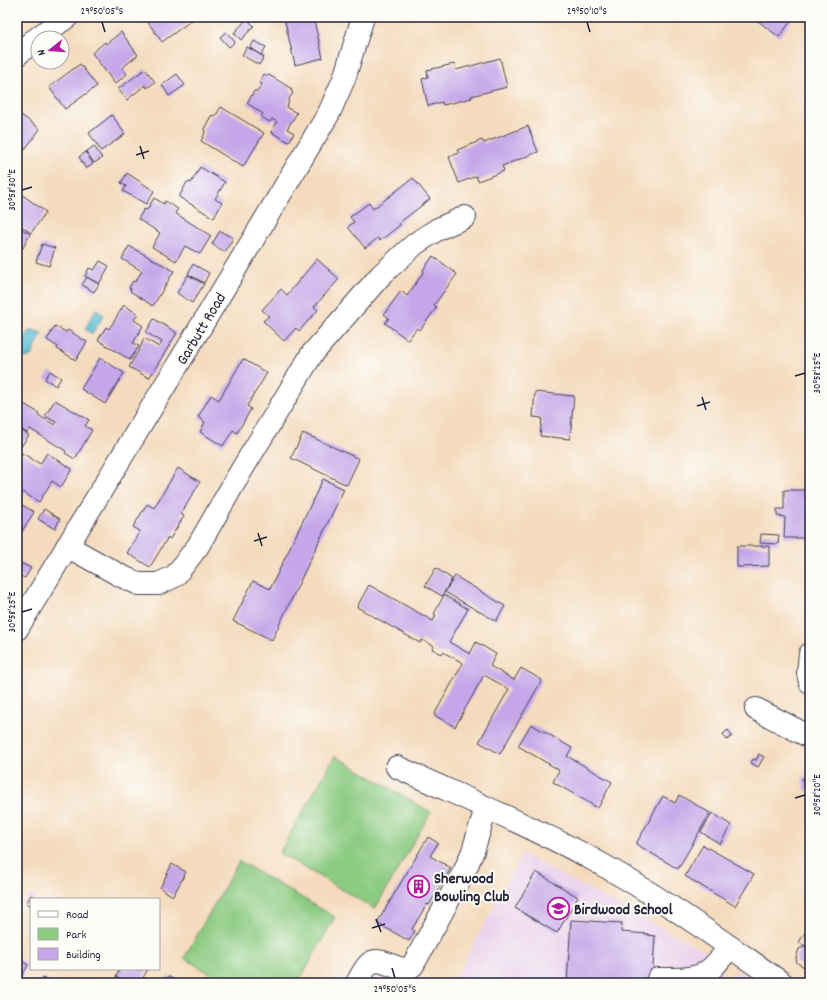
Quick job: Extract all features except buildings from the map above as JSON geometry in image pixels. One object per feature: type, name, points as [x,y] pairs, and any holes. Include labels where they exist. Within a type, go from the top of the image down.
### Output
[{"type":"street","points":[[17,54],[67,17]]},
{"type":"street","name":"Garbutt Road","points":[[17,629],[329,113],[344,80],[363,17]]},
{"type":"street","points":[[68,546],[121,576],[139,584],[158,584],[175,576],[198,546],[241,471],[312,354],[381,275],[415,244],[438,229],[465,217]]},
{"type":"street","points":[[810,654],[808,673],[810,682]]},
{"type":"street","points":[[756,710],[810,737]]},
{"type":"street","points":[[397,767],[540,833],[592,859],[664,901],[782,983]]},
{"type":"street","points":[[357,983],[367,966],[375,961],[381,961],[408,969],[413,965],[465,870],[473,851],[486,808]]},
{"type":"street","points":[[658,979],[688,978],[703,974],[715,964],[730,947]]},
{"type":"shaded area","name":"Birdwood School","points":[[522,854],[726,962],[718,969],[725,979],[736,972],[742,972],[758,983],[453,983]]},
{"type":"green space","points":[[335,756],[431,812],[375,909],[279,853]]},
{"type":"green space","points":[[239,861],[335,917],[298,983],[226,983],[184,958]]},
{"type":"water","points":[[96,309],[104,315],[92,334],[85,329]]},
{"type":"water","points":[[31,329],[42,333],[32,355],[26,358],[23,357],[21,349],[28,332]]},
{"type":"place","name":"Sherwood Bowling Club","points":[[419,886]]},
{"type":"place","name":"Birdwood School","points":[[559,908]]}]
